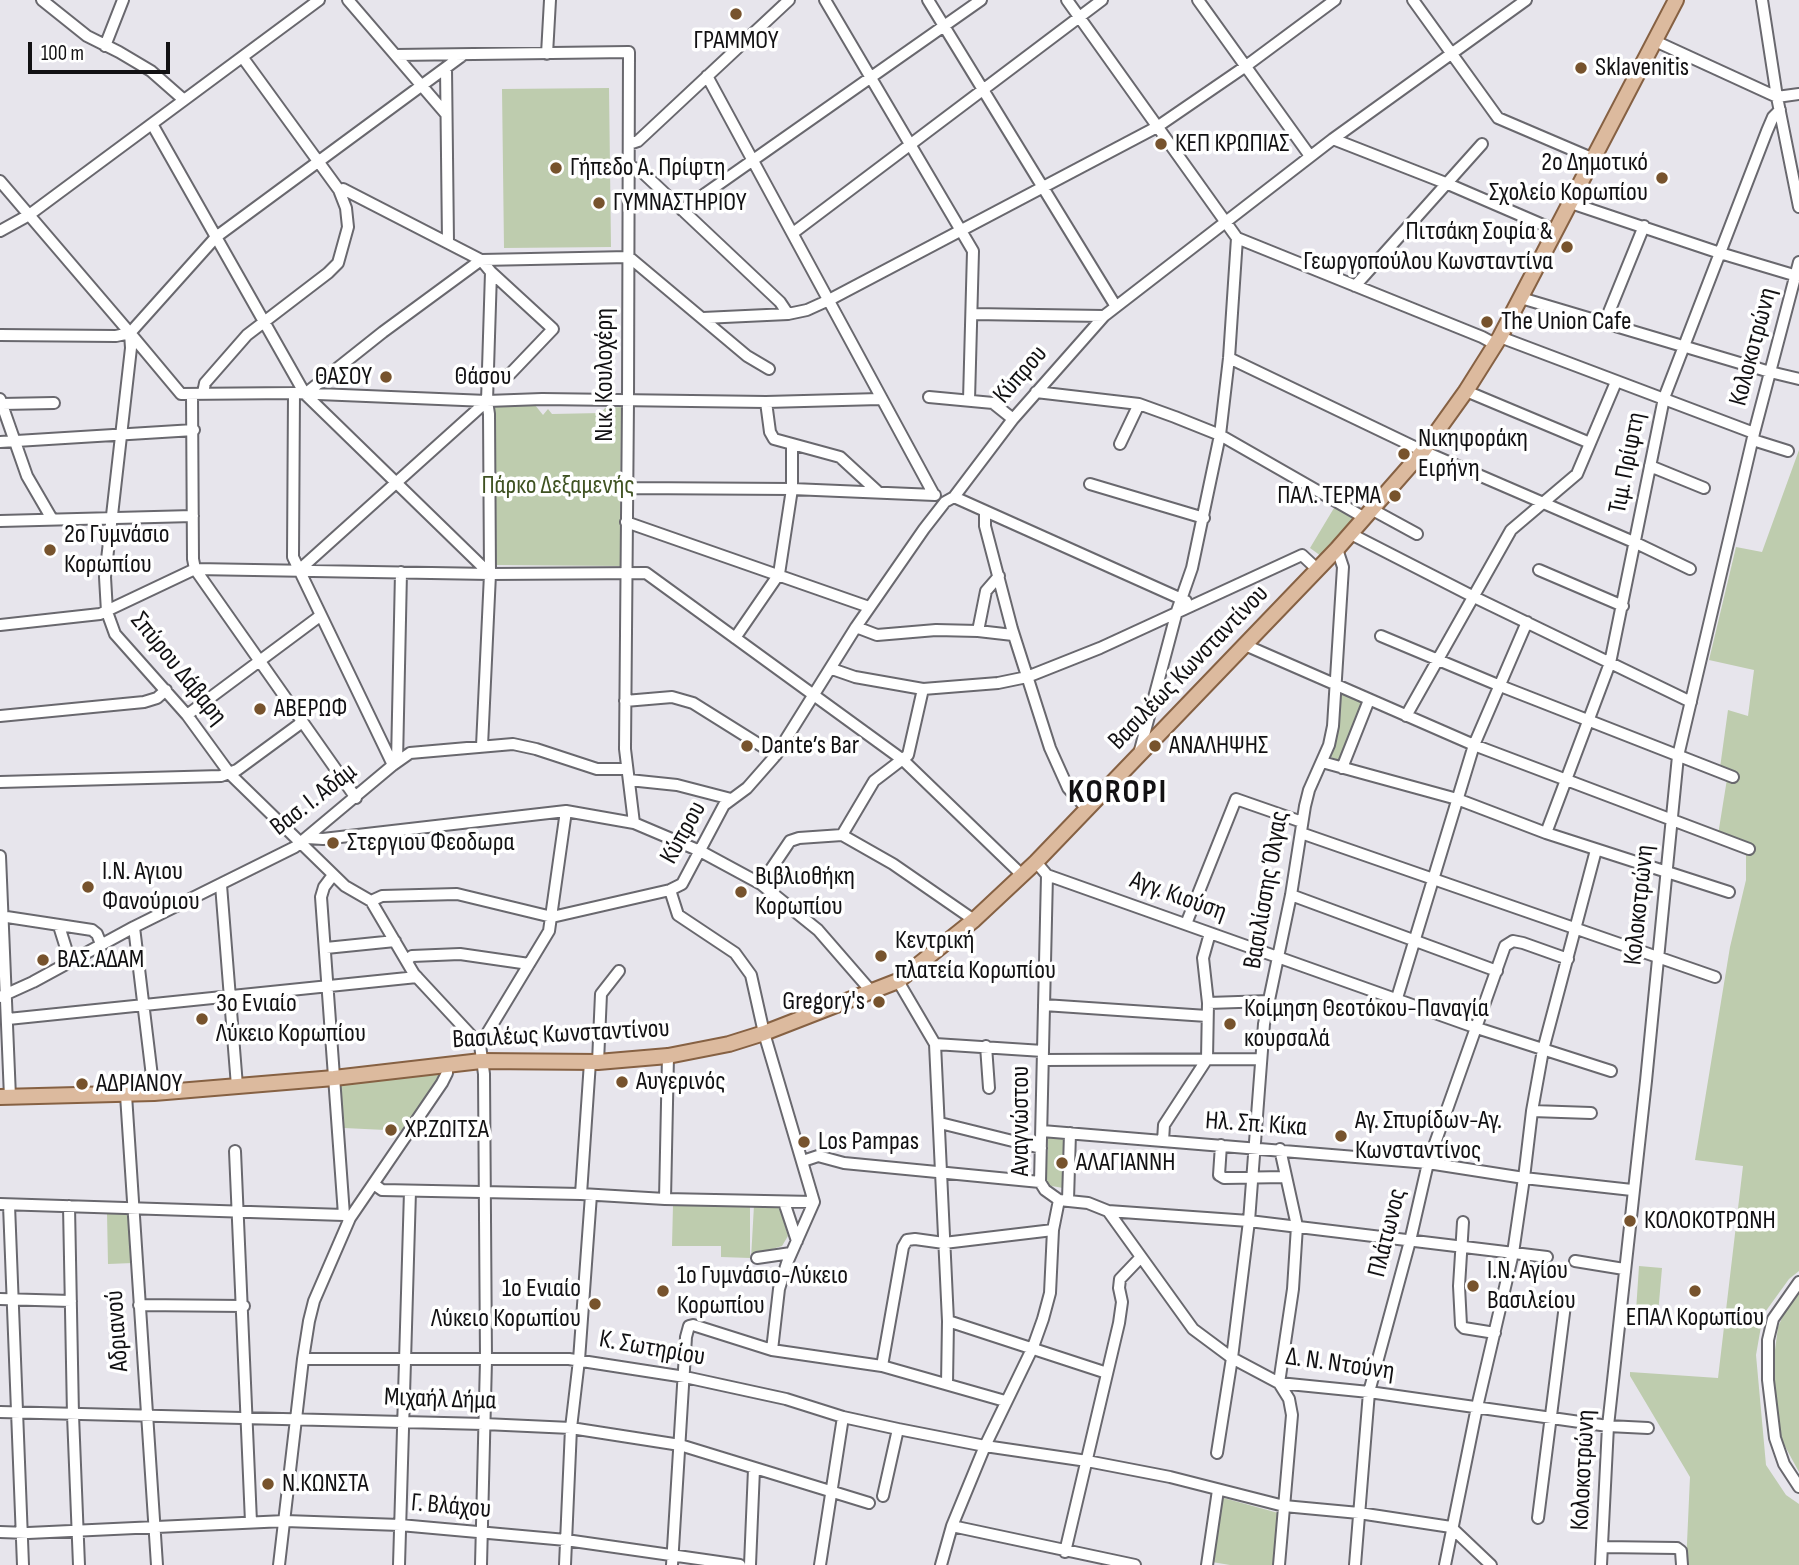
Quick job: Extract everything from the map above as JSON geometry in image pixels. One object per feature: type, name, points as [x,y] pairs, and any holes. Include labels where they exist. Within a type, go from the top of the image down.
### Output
[{"type":"main road","name":"Βασιλέως Κωνσταντίνου","points":[[5,1097],[154,1093],[334,1078],[481,1061],[594,1062],[668,1056],[729,1044],[764,1033],[898,981],[974,920],[1036,862],[1337,549],[1423,451],[1498,341],[1673,3]]},
{"type":"street","points":[[42,0],[86,36],[150,71],[184,100]]},
{"type":"street","points":[[105,46],[123,0]]},
{"type":"street","points":[[0,231],[29,215],[319,0]]},
{"type":"street","points":[[348,0],[446,114]]},
{"type":"street","points":[[396,55],[547,54],[550,0]]},
{"type":"street","points":[[629,144],[638,141],[789,0]]},
{"type":"street","points":[[825,0],[973,251],[969,400]]},
{"type":"street","points":[[928,0],[1115,305]]},
{"type":"street","points":[[682,210],[981,0]]},
{"type":"street","points":[[1067,0],[1237,238],[1482,337],[1664,398],[1788,450]]},
{"type":"street","points":[[793,233],[1102,0]]},
{"type":"street","points":[[1198,0],[1310,156]]},
{"type":"street","points":[[703,318],[788,314],[807,310],[830,300],[1157,127],[1335,0]]},
{"type":"street","points":[[1413,0],[1498,118],[1594,159]]},
{"type":"street","name":"Κύπρου","points":[[670,890],[684,882],[724,805],[747,788],[776,755],[869,607],[949,499],[1013,419],[1104,316],[1310,156],[1526,0]]},
{"type":"street","points":[[1762,0],[1777,97],[1799,207]]},
{"type":"street","points":[[1655,41],[1777,97],[1799,94]]},
{"type":"street","name":"Νικ. Κουλοχέρη","points":[[547,54],[629,52],[625,701],[628,775],[634,823]]},
{"type":"street","points":[[0,335],[116,336],[130,333],[216,237],[463,55]]},
{"type":"street","points":[[243,58],[339,190],[346,208],[348,227],[338,263],[247,335],[198,394],[194,430],[193,559],[195,569],[356,798]]},
{"type":"street","points":[[446,68],[448,243]]},
{"type":"street","points":[[707,76],[933,493]]},
{"type":"street","name":"Τιμ. Πρίφτη","points":[[1546,833],[1610,663],[1664,398],[1767,131],[1773,117],[1780,110]]},
{"type":"street","points":[[152,124],[264,322],[300,393],[397,482],[490,574]]},
{"type":"street","points":[[1333,139],[1557,231]]},
{"type":"street","points":[[1355,286],[1482,144]]},
{"type":"street","points":[[629,166],[640,170],[780,302],[788,314]]},
{"type":"street","points":[[0,181],[181,394],[198,394]]},
{"type":"street","points":[[339,190],[343,189],[481,260],[553,329],[510,374],[487,379]]},
{"type":"street","points":[[1571,202],[1720,253],[1797,276]]},
{"type":"street","points":[[1605,322],[1644,226]]},
{"type":"street","points":[[1186,602],[1220,435],[1229,358],[1237,238]]},
{"type":"street","points":[[300,393],[481,260],[629,257],[747,356],[769,369]]},
{"type":"street","name":"Κολοκοτρώνη","points":[[1601,1565],[1608,1426],[1678,757],[1754,437],[1799,262]]},
{"type":"street","points":[[482,746],[490,574],[487,379],[491,272]]},
{"type":"street","points":[[1521,298],[1799,379]]},
{"type":"street","points":[[972,314],[1104,316]]},
{"type":"street","name":"Σπύρου Δάβαρη","points":[[130,333],[131,348],[105,578],[107,612],[112,629],[121,643],[187,715],[230,774],[305,840],[333,875],[350,891],[371,901],[417,977],[480,1045]]},
{"type":"street","points":[[1229,358],[1423,451],[1690,569]]},
{"type":"street","points":[[1406,716],[1511,530],[1577,474],[1616,382]]},
{"type":"street","points":[[1466,391],[1590,443]]},
{"type":"street","points":[[1036,392],[1139,404],[1220,435],[1369,514],[1417,534]]},
{"type":"street","points":[[300,393],[293,557],[395,763]]},
{"type":"street","name":"Θάσου","points":[[198,394],[300,393],[487,401],[542,399],[766,402],[880,399]]},
{"type":"street","points":[[929,397],[993,403],[1013,419]]},
{"type":"street","points":[[298,571],[487,401]]},
{"type":"street","points":[[52,519],[27,476],[1,402],[54,403]]},
{"type":"street","points":[[766,402],[771,436],[792,445],[840,457],[877,491]]},
{"type":"street","points":[[1120,444],[1139,404]]},
{"type":"street","points":[[0,442],[194,430]]},
{"type":"street","points":[[735,638],[779,574],[792,489],[792,445]]},
{"type":"street","points":[[1650,466],[1704,488]]},
{"type":"street","points":[[1090,484],[1204,518]]},
{"type":"street","points":[[627,488],[933,493],[985,512],[1186,602]]},
{"type":"street","points":[[985,512],[985,526],[1013,635],[1061,778],[1087,809]]},
{"type":"street","points":[[0,521],[193,516]]},
{"type":"street","points":[[626,522],[869,607]]},
{"type":"street","points":[[1351,534],[1690,702]]},
{"type":"street","name":"Βασιλίσσης Όλγας","points":[[1217,1453],[1249,1221],[1261,1059],[1269,1001],[1292,895],[1309,790],[1329,745],[1332,726],[1343,567],[1337,549]]},
{"type":"street","points":[[832,669],[855,677],[923,689],[998,684],[1027,677],[1100,648],[1177,611],[1186,602],[1301,555],[1317,569]]},
{"type":"street","points":[[0,625],[107,612],[195,569],[490,574],[646,573],[903,760],[1022,875]]},
{"type":"street","points":[[1539,570],[1623,606]]},
{"type":"street","points":[[395,763],[401,572]]},
{"type":"street","points":[[978,631],[986,591],[999,576]]},
{"type":"street","points":[[1139,755],[1177,611]]},
{"type":"street","points":[[187,715],[320,616]]},
{"type":"street","points":[[1398,998],[1474,745],[1527,622]]},
{"type":"street","points":[[856,627],[877,635],[936,630],[1013,635]]},
{"type":"street","points":[[1381,636],[1733,777]]},
{"type":"street","points":[[1245,645],[1474,745],[1749,849]]},
{"type":"street","points":[[842,835],[874,781],[908,755],[923,689]]},
{"type":"street","points":[[0,716],[144,702],[157,698],[166,690]]},
{"type":"street","points":[[625,701],[672,697],[693,703],[776,755]]},
{"type":"street","points":[[1342,768],[1369,700]]},
{"type":"street","points":[[0,782],[208,777],[230,774],[301,723]]},
{"type":"street","name":"Βασ. Ι. Αδάμ","points":[[4,996],[134,926],[221,885],[305,840],[395,763],[415,752],[519,745],[597,768],[731,799]]},
{"type":"street","points":[[1322,762],[1457,799],[1546,833],[1729,892]]},
{"type":"street","points":[[1186,924],[1236,799],[1435,878],[1715,977]]},
{"type":"street","points":[[305,840],[566,811],[634,823],[700,851],[761,884],[818,930],[871,991]]},
{"type":"street","points":[[481,1565],[486,1360],[484,1074],[480,1045],[549,931],[566,811]]},
{"type":"street","points":[[761,884],[790,841],[842,835],[893,864],[974,920]]},
{"type":"street","points":[[1444,1565],[1513,1253],[1543,1050],[1596,850]]},
{"type":"street","points":[[0,856],[4,996],[8,1019],[5,1097]]},
{"type":"street","points":[[1036,862],[1047,875]]},
{"type":"street","points":[[333,875],[324,887],[321,897],[347,1217]]},
{"type":"street","name":"Αγγ. Κιούση","points":[[1047,875],[1477,1028],[1611,1071]]},
{"type":"street","name":"Αναγνώστου","points":[[941,1565],[952,1526],[985,1446],[1033,1347],[1050,1293],[1054,1230],[1063,1200],[1045,1190],[1040,1182],[1047,875]]},
{"type":"street","points":[[221,885],[237,1086]]},
{"type":"street","points":[[371,901],[382,896],[457,894],[552,917],[670,890],[678,915],[735,953],[751,975],[764,1033],[814,1202],[791,1253],[779,1289],[772,1350]]},
{"type":"street","points":[[1292,895],[1497,971]]},
{"type":"street","points":[[2,916],[92,930],[101,944]]},
{"type":"street","points":[[59,926],[70,961]]},
{"type":"street","points":[[134,926],[154,1093]]},
{"type":"street","points":[[1163,1141],[1164,1125],[1207,1059],[1208,1003],[1203,958],[1210,933]]},
{"type":"street","points":[[326,948],[395,941]]},
{"type":"street","name":"Πλάτωνος","points":[[1355,1565],[1369,1392],[1428,1163],[1505,946],[1513,942],[1568,958]]},
{"type":"street","points":[[407,960],[412,956],[460,954],[529,964]]},
{"type":"street","points":[[565,1565],[571,1428],[579,1360],[586,1194],[600,994],[619,971]]},
{"type":"street","points":[[8,1019],[417,977]]},
{"type":"street","points":[[898,981],[935,1044],[943,1172],[948,1321],[947,1384]]},
{"type":"street","points":[[1208,1003],[1269,1001]]},
{"type":"street","points":[[1044,1005],[1207,1016]]},
{"type":"street","points":[[935,1044],[986,1046],[1043,1056],[1261,1059]]},
{"type":"street","points":[[986,1046],[989,1088]]},
{"type":"street","points":[[665,1199],[668,1056]]},
{"type":"street","points":[[279,1565],[303,1359],[314,1301],[347,1217],[374,1185],[443,1081],[447,1064]]},
{"type":"street","name":"Αδριανού","points":[[126,1095],[157,1565]]},
{"type":"street","points":[[1532,1111],[1591,1112]]},
{"type":"street","points":[[940,1124],[1041,1148]]},
{"type":"street","name":"Ηλ. Σπ. Κίκα","points":[[1042,1130],[1428,1163],[1524,1178],[1632,1190]]},
{"type":"street","points":[[1070,1133],[1063,1200],[1088,1203],[1108,1211],[1297,1226],[1547,1257]]},
{"type":"street","points":[[1221,1145],[1219,1175],[1224,1178],[1286,1177]]},
{"type":"street","points":[[1279,1565],[1292,1415],[1289,1399],[1279,1383],[1293,1289],[1297,1226],[1280,1149]]},
{"type":"street","points":[[236,1151],[251,1522]]},
{"type":"street","points":[[803,1161],[818,1156],[844,1163],[1040,1182]]},
{"type":"street","points":[[374,1185],[382,1190],[814,1202]]},
{"type":"street","points":[[398,1565],[410,1191]]},
{"type":"street","points":[[784,1202],[797,1241]]},
{"type":"street","points":[[23,1565],[13,1300],[4,1205],[238,1211],[347,1217]]},
{"type":"street","points":[[69,1206],[79,1565]]},
{"type":"street","name":"Δ. Ν. Ντούνη","points":[[1108,1211],[1193,1329],[1232,1358],[1279,1383],[1369,1392],[1551,1419],[1648,1429]]},
{"type":"street","points":[[1463,1222],[1459,1286],[1461,1325],[1464,1328],[1495,1333]]},
{"type":"street","points":[[882,1366],[903,1247],[907,1240],[944,1242],[1054,1230]]},
{"type":"street","points":[[757,1258],[791,1253]]},
{"type":"street","points":[[1065,1552],[1122,1302],[1120,1279],[1141,1257]]},
{"type":"street","points":[[1576,1261],[1624,1269]]},
{"type":"street","points":[[1799,1282],[1773,1319],[1768,1340],[1768,1380],[1775,1438],[1784,1464],[1799,1487]]},
{"type":"street","points":[[0,1299],[71,1301]]},
{"type":"street","points":[[139,1305],[244,1306]]},
{"type":"street","points":[[1538,1518],[1565,1305]]},
{"type":"street","points":[[948,1321],[1107,1373]]},
{"type":"street","points":[[672,1559],[689,1326],[694,1325],[772,1350],[882,1366],[1005,1401]]},
{"type":"street","name":"Κ. Σωτηρίου","points":[[303,1359],[579,1360],[685,1377],[786,1399],[843,1417],[898,1429],[1170,1477],[1283,1506],[1359,1513],[1451,1527]]},
{"type":"street","name":"Μιχαήλ Δήμα","points":[[0,1412],[571,1428],[680,1445],[869,1503]]},
{"type":"street","points":[[820,1565],[843,1417]]},
{"type":"street","points":[[883,1496],[898,1429]]},
{"type":"street","points":[[750,1565],[754,1469]]},
{"type":"street","points":[[1206,1565],[1219,1490]]},
{"type":"street","name":"Γ. Βλάχου","points":[[0,1532],[29,1533],[285,1521],[400,1525],[566,1540],[672,1559],[740,1565]]},
{"type":"street","points":[[952,1526],[1135,1565]]},
{"type":"street","points":[[1451,1527],[1491,1565]]},
{"type":"street","points":[[1603,1547],[1677,1548],[1681,1551],[1682,1565]]},
{"type":"green space","name":"Γήπεδο Α. Πρίφτη","points":[[609,88],[611,247],[504,248],[502,89]]},
{"type":"green space","name":"Πάρκο Δεξαμενής","points":[[494,404],[535,405],[543,415],[548,409],[552,414],[601,413],[605,408],[621,407],[620,566],[496,565]]},
{"type":"green space","points":[[1799,450],[1799,1271],[1789,1279],[1763,1315],[1756,1355],[1766,1465],[1786,1495],[1799,1504],[1799,1565],[1686,1565],[1690,1477],[1630,1372],[1718,1378],[1743,1166],[1695,1160],[1730,947],[1746,880],[1746,852],[1717,841],[1727,779],[1719,775],[1728,710],[1748,716],[1754,670],[1709,660],[1736,547],[1762,552]]},
{"type":"green space","points":[[1337,503],[1358,516],[1321,556],[1310,548]]},
{"type":"green space","points":[[1342,689],[1369,700],[1344,762],[1328,756],[1338,726]]},
{"type":"green space","points":[[442,1073],[441,1079],[406,1131],[344,1128],[340,1081]]},
{"type":"green space","points":[[1048,1137],[1067,1139],[1063,1188],[1046,1185]]},
{"type":"green space","points":[[673,1205],[750,1206],[750,1258],[721,1257],[721,1246],[672,1246]]},
{"type":"green space","points":[[754,1205],[779,1205],[788,1236],[782,1246],[756,1254],[751,1259]]},
{"type":"green space","points":[[107,1213],[130,1213],[133,1263],[108,1264]]},
{"type":"green space","points":[[1639,1266],[1662,1268],[1658,1314],[1636,1311]]},
{"type":"green space","points":[[1799,1292],[1799,1472],[1781,1439],[1772,1373],[1778,1327],[1788,1304]]},
{"type":"green space","points":[[1220,1497],[1282,1514],[1279,1565],[1230,1565],[1212,1562]]},
{"type":"place","name":"ΓΡΑΜΜΟΥ","points":[[736,14]]},
{"type":"place","name":"Sklavenitis","points":[[1581,68]]},
{"type":"place","name":"ΚΕΠ ΚΡΩΠΙΑΣ","points":[[1161,144]]},
{"type":"place","name":"Γήπεδο Α. Πρίφτη","points":[[556,168]]},
{"type":"place","name":"2ο Δημοτικό Σχολείο Κορωπίου","points":[[1662,178]]},
{"type":"place","name":"ΓΥΜΝΑΣΤΗΡΙΟΥ","points":[[599,203]]},
{"type":"place","name":"Πιτσάκη Σοφία & Γεωργοπούλου Κωνσταντίνα","points":[[1567,247]]},
{"type":"place","name":"The Union Cafe","points":[[1487,322]]},
{"type":"place","name":"ΘΑΣΟΥ","points":[[386,377]]},
{"type":"place","name":"Νικηφοράκη Ειρήνη","points":[[1404,454]]},
{"type":"place","name":"ΠΑΛ. ΤΕΡΜΑ","points":[[1395,496]]},
{"type":"place","name":"2ο Γυμνάσιο Κορωπίου","points":[[50,550]]},
{"type":"place","name":"ΑΒΕΡΩΦ","points":[[260,709]]},
{"type":"place","name":"Dante’s Bar","points":[[747,746]]},
{"type":"place","name":"ΑΝΑΛΗΨΗΣ","points":[[1155,746]]},
{"type":"place","name":"Στεργιου Φεοδωρα","points":[[333,843]]},
{"type":"place","name":"Ι.Ν. Αγιου Φανούριου","points":[[88,887]]},
{"type":"place","name":"Βιβλιοθήκη Κορωπίου","points":[[741,892]]},
{"type":"place","name":"Κεντρική πλατεία Κορωπίου","points":[[881,956]]},
{"type":"place","name":"ΒΑΣ.ΑΔΑΜ","points":[[43,960]]},
{"type":"place","name":"Gregory's","points":[[879,1002]]},
{"type":"place","name":"3ο Ενιαίο Λύκειο Κορωπίου","points":[[202,1019]]},
{"type":"place","name":"Κοίμηση Θεοτόκου-Παναγία κουρσαλά","points":[[1230,1024]]},
{"type":"place","name":"Αυγερινός","points":[[622,1082]]},
{"type":"place","name":"ΑΔΡΙΑΝΟΥ","points":[[82,1084]]},
{"type":"place","name":"ΧΡ.ΖΩΙΤΣΑ","points":[[391,1130]]},
{"type":"place","name":"Αγ. Σπυρίδων-Αγ. Κωνσταντίνος","points":[[1341,1136]]},
{"type":"place","name":"Los Pampas","points":[[804,1142]]},
{"type":"place","name":"ΑΛΑΓΙΑΝΝΗ","points":[[1062,1163]]},
{"type":"place","name":"ΚΟΛΟΚΟΤΡΩΝΗ","points":[[1630,1221]]},
{"type":"place","name":"Ι.Ν. Αγίου Βασιλείου","points":[[1473,1286]]},
{"type":"place","name":"1ο Γυμνάσιο-Λύκειο Κορωπίου","points":[[663,1291]]},
{"type":"place","name":"ΕΠΑΛ Κορωπίου","points":[[1695,1291]]},
{"type":"place","name":"1ο Ενιαίο Λύκειο Κορωπίου","points":[[595,1304]]},
{"type":"place","name":"Ν.ΚΩΝΣΤΑ","points":[[268,1484]]},
{"type":"district","name":"KOROPI","points":[[1118,794]]}]
